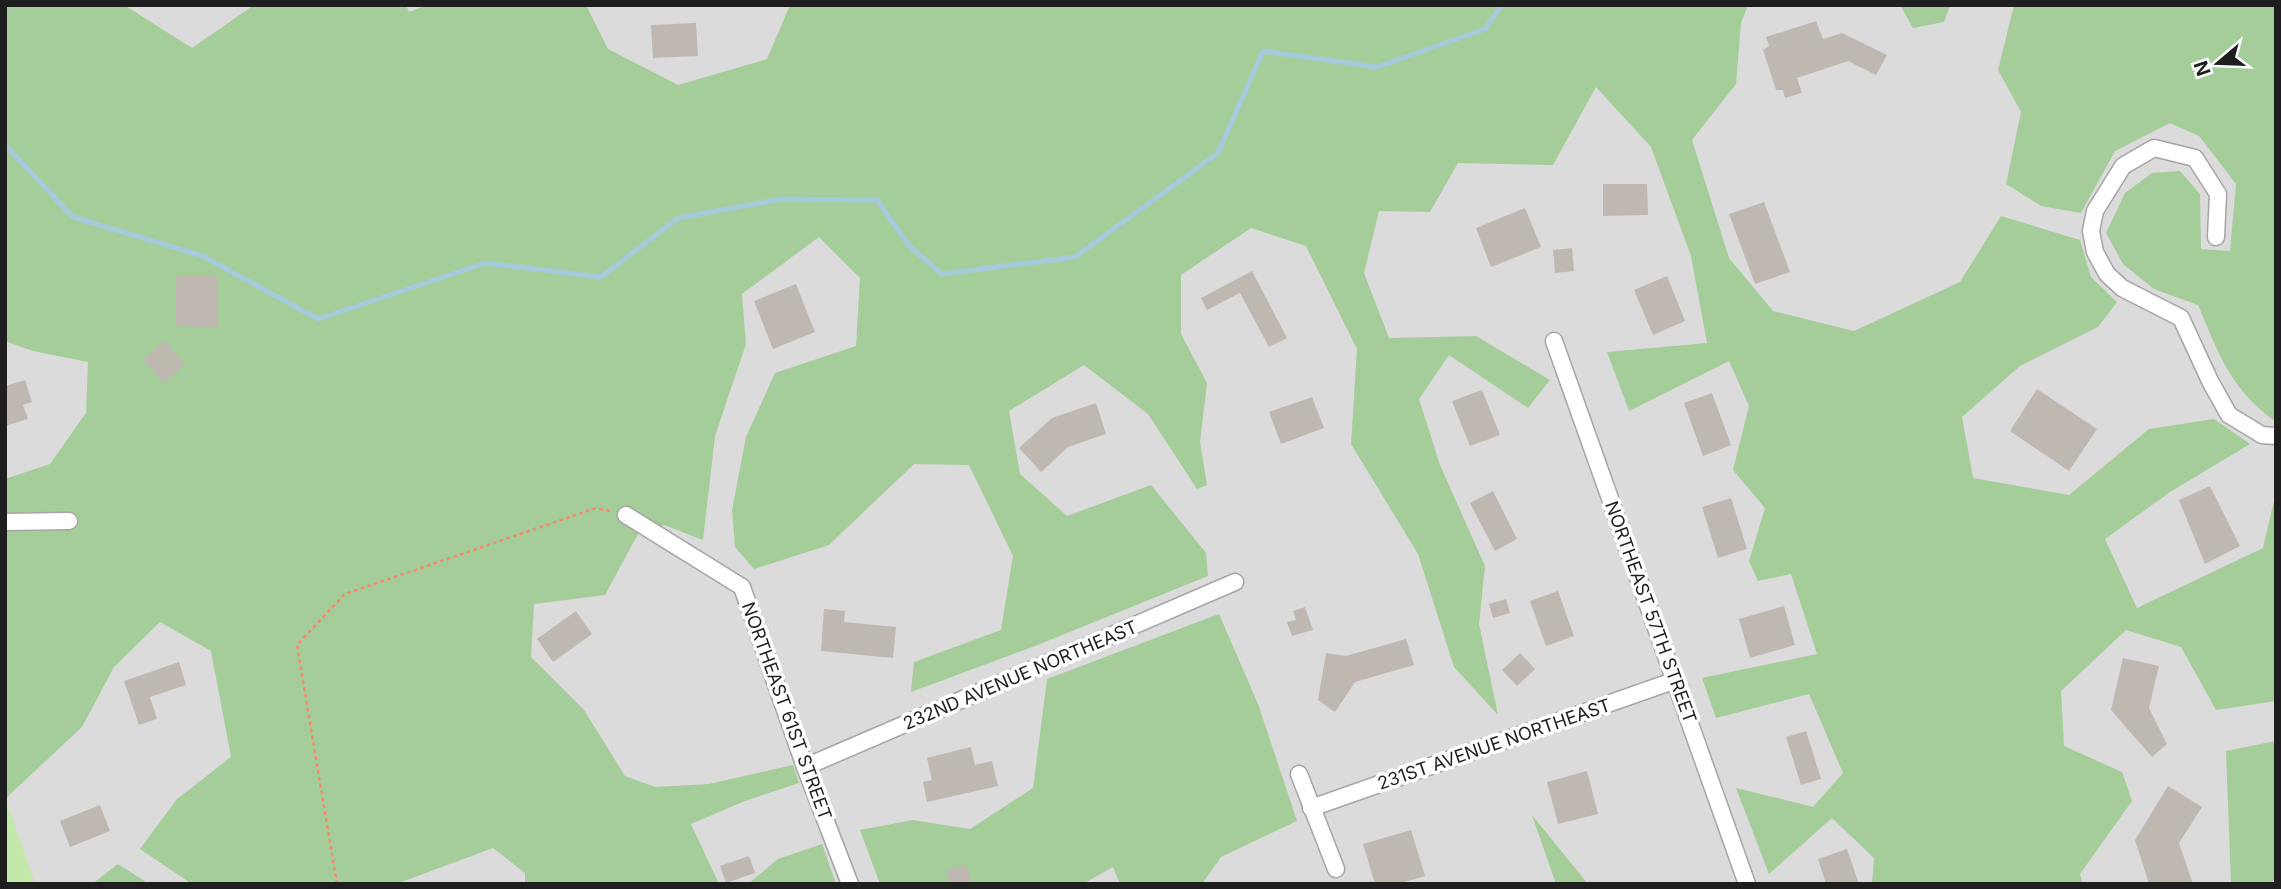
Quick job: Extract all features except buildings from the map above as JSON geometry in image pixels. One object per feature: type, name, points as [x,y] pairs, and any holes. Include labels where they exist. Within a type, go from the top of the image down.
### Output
[{"type":"street","points":[[2217,237],[2217,194],[2195,158],[2154,148],[2123,166],[2095,211],[2091,231],[2095,252],[2107,274],[2122,288],[2181,318],[2229,415],[2262,435],[2276,436]]},
{"type":"street","name":"NORTHEAST 57TH STREET","points":[[1554,341],[1747,884]]},
{"type":"street","name":"NORTHEAST 61ST STREET","points":[[626,515],[742,587],[805,767],[850,884]]},
{"type":"street","points":[[5,522],[69,521]]},
{"type":"street","name":"232ND AVENUE NORTHEAST","points":[[805,767],[1235,582]]},
{"type":"street","name":"231ST AVENUE NORTHEAST","points":[[1311,808],[1676,680]]},
{"type":"street","points":[[1298,775],[1336,869]]},
{"type":"path","points":[[337,884],[297,645],[345,594],[596,508],[626,515]]},
{"type":"shaded area","points":[[5,5],[2276,5],[2276,884],[5,884]]},
{"type":"green space","points":[[5,5],[124,5],[192,48],[254,5],[406,5],[409,12],[427,5],[586,5],[608,49],[678,85],[767,59],[790,5],[1748,5],[1741,23],[1736,84],[1692,140],[1729,258],[1773,311],[1854,331],[1960,282],[2001,216],[2080,240],[2091,277],[2117,302],[2098,327],[2020,366],[1962,417],[1973,478],[2069,495],[2149,429],[2214,419],[2250,444],[2170,492],[2105,539],[2137,608],[2263,548],[2276,492],[2276,701],[2216,710],[2181,647],[2126,630],[2061,691],[2064,746],[2122,772],[2132,801],[2080,874],[2083,884],[1872,884],[1874,858],[1832,818],[1769,874],[1736,788],[1813,807],[1843,773],[1809,694],[1716,718],[1702,678],[1817,654],[1791,574],[1758,581],[1749,561],[1765,508],[1733,470],[1749,406],[1729,361],[1629,411],[1607,352],[1707,343],[1691,256],[1651,147],[1596,87],[1553,165],[1458,163],[1430,212],[1379,211],[1364,273],[1389,338],[1476,336],[1550,380],[1528,408],[1449,355],[1419,399],[1440,465],[1485,566],[1479,624],[1498,715],[1454,667],[1418,554],[1351,444],[1357,349],[1306,246],[1251,228],[1181,275],[1181,334],[1207,383],[1200,442],[1207,485],[1197,489],[1148,414],[1084,365],[1009,411],[1020,474],[1067,516],[1151,485],[1206,553],[1208,576],[1035,646],[911,692],[914,662],[1001,630],[1013,556],[969,465],[914,464],[829,545],[754,569],[735,547],[732,510],[746,437],[775,373],[856,346],[860,278],[819,237],[742,294],[746,344],[715,436],[703,540],[664,525],[638,534],[605,595],[534,604],[531,657],[584,710],[625,776],[655,787],[709,784],[793,765],[799,783],[745,801],[691,824],[719,884],[525,884],[525,873],[493,848],[396,884],[192,884],[140,849],[177,799],[231,757],[211,651],[160,622],[114,667],[82,727],[5,799],[5,479],[50,464],[86,413],[88,362],[33,351],[5,341]]},
{"type":"green space","points":[[1900,5],[1950,5],[1944,22],[1913,28]]},
{"type":"green space","points":[[2014,5],[2276,5],[2276,422],[2247,397],[2228,370],[2198,305],[2154,289],[2123,264],[2106,233],[2125,193],[2152,173],[2180,171],[2200,194],[2201,249],[2230,251],[2236,184],[2199,136],[2170,123],[2115,151],[2081,213],[2041,206],[2006,184],[2021,112],[1998,70]]},
{"type":"green space","points":[[1219,614],[1258,704],[1297,821],[1221,857],[1202,884],[1120,884],[1113,867],[1083,884],[880,884],[860,830],[913,820],[970,829],[1033,788],[1047,679]]},
{"type":"green space","points":[[2276,741],[2276,884],[2231,884],[2226,751]]},
{"type":"green space","points":[[6,799],[35,884],[5,884]]},
{"type":"green space","points":[[1532,815],[1588,884],[1556,884]]},
{"type":"green space","points":[[822,844],[836,884],[748,884],[778,859]]},
{"type":"green space","points":[[118,864],[149,884],[92,884]]},
{"type":"waterway","points":[[5,145],[73,217],[203,256],[318,319],[485,263],[601,277],[678,218],[782,199],[877,200],[910,247],[942,274],[1075,257],[1218,153],[1263,51],[1377,67],[1485,29],[1502,5]]}]
